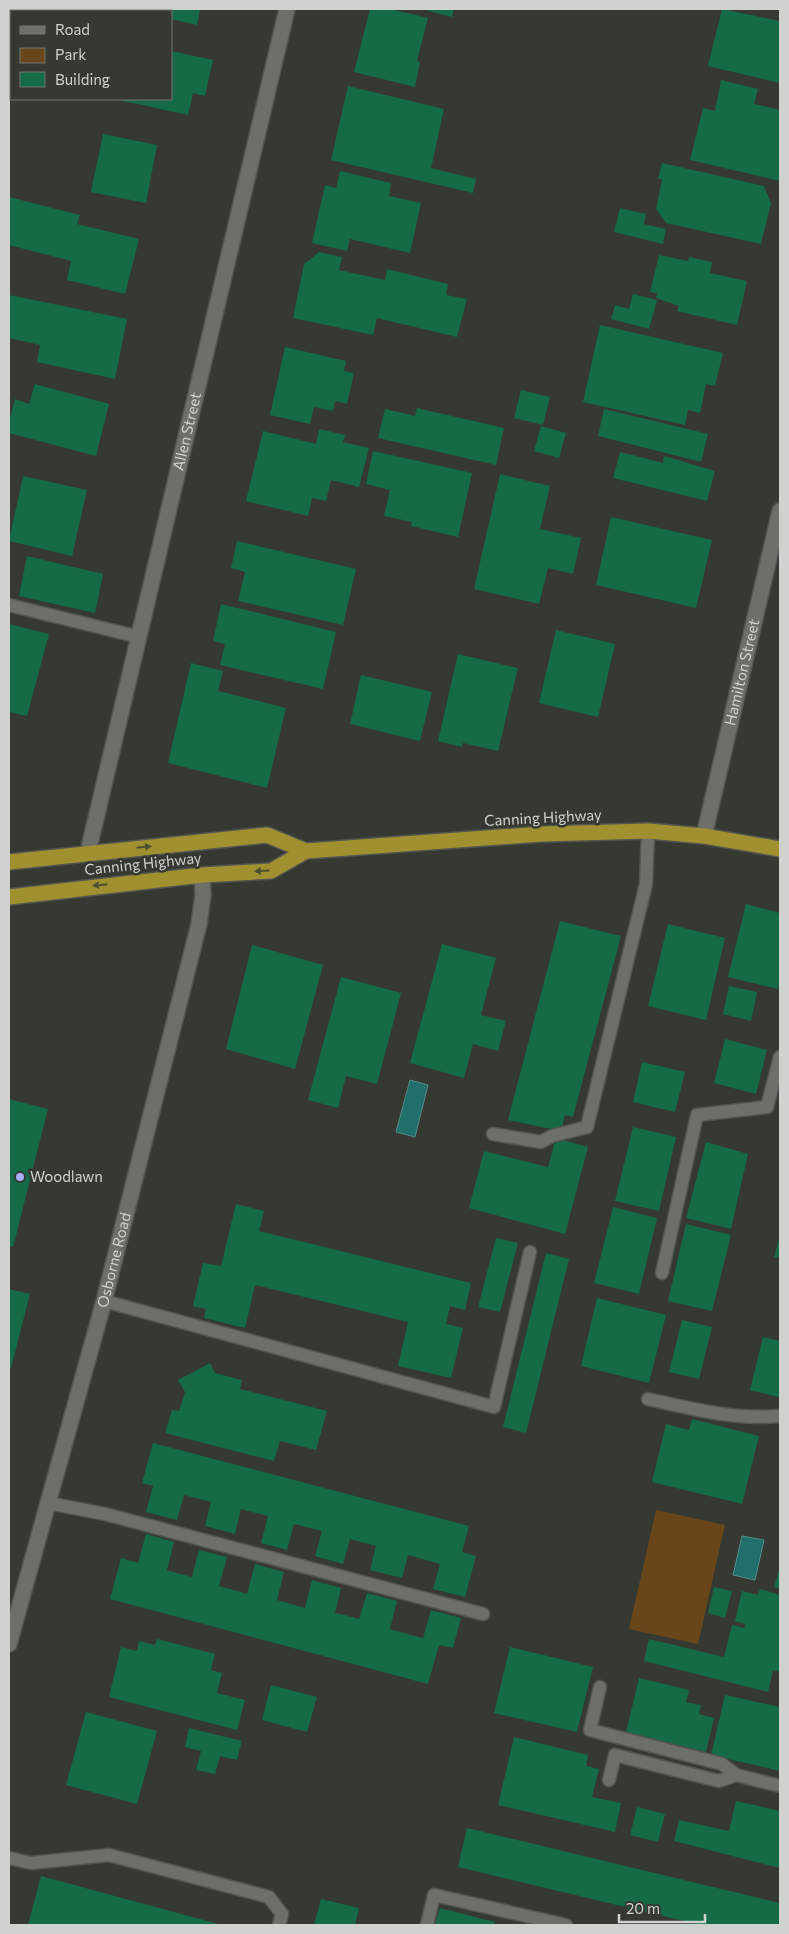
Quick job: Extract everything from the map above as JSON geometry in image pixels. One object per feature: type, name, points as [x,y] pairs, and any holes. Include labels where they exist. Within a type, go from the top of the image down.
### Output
[{"type":"highway","name":"Canning Highway","points":[[9,896],[202,875],[271,871],[306,851],[542,834],[648,831],[704,836],[780,850]]},
{"type":"highway","name":"Canning Highway","points":[[9,862],[88,852],[267,835],[306,851]]},
{"type":"street","name":"Allen Street","points":[[88,852],[287,9]]},
{"type":"street","name":"Hamilton Street","points":[[704,836],[780,511]]},
{"type":"street","name":"Osborne Road","points":[[9,1644],[104,1301],[200,924],[203,895],[202,875]]},
{"type":"lane","points":[[9,605],[139,637]]},
{"type":"lane","points":[[493,1134],[541,1142],[552,1136],[586,1126],[646,884],[648,831]]},
{"type":"lane","points":[[662,1273],[697,1115],[767,1107],[780,1057]]},
{"type":"lane","points":[[104,1301],[494,1407],[530,1252]]},
{"type":"lane","points":[[648,1399],[703,1411],[757,1418],[780,1416]]},
{"type":"lane","points":[[48,1502],[105,1514],[483,1614]]},
{"type":"lane","points":[[600,1686],[590,1730],[722,1764],[736,1776]]},
{"type":"lane","points":[[609,1780],[615,1755],[719,1780],[736,1776],[780,1786]]},
{"type":"lane","points":[[9,1858],[31,1863],[109,1855],[269,1897],[282,1914],[279,1925]]},
{"type":"lane","points":[[427,1925],[434,1895],[566,1925]]},
{"type":"green space","points":[[656,1510],[725,1525],[698,1644],[629,1629]]},
{"type":"water","points":[[410,1080],[428,1085],[415,1137],[396,1132]]},
{"type":"water","points":[[742,1536],[764,1540],[755,1580],[733,1575]]},
{"type":"building","points":[[123,9],[200,9],[197,25],[172,19],[172,10]]},
{"type":"building","points":[[370,9],[390,9],[428,18],[417,61],[420,62],[415,87],[354,72]]},
{"type":"building","points":[[422,9],[454,9],[452,17]]},
{"type":"building","points":[[722,9],[780,21],[780,83],[708,66]]},
{"type":"building","points":[[10,35],[10,78],[9,77]]},
{"type":"building","points":[[172,51],[213,60],[205,96],[193,93],[188,115],[119,100],[172,100]]},
{"type":"building","points":[[721,80],[758,89],[754,104],[780,110],[780,181],[690,160],[703,108],[715,111]]},
{"type":"building","points":[[348,86],[444,109],[431,168],[476,179],[473,193],[331,160]]},
{"type":"building","points":[[103,134],[157,145],[146,203],[91,192]]},
{"type":"building","points":[[662,163],[764,186],[771,203],[761,244],[666,223],[656,209],[662,179],[658,179]]},
{"type":"building","points":[[340,171],[391,183],[389,196],[421,203],[410,253],[350,239],[347,251],[312,243],[325,185],[336,188]]},
{"type":"building","points":[[9,197],[80,215],[77,224],[139,239],[125,294],[67,280],[71,261],[9,245]]},
{"type":"building","points":[[620,208],[646,214],[644,224],[666,229],[663,244],[614,232]]},
{"type":"building","points":[[319,252],[342,257],[339,270],[385,280],[387,269],[448,284],[446,295],[467,299],[457,337],[377,318],[373,335],[293,318],[304,264]]},
{"type":"building","points":[[659,255],[688,261],[689,257],[712,262],[710,273],[747,281],[737,325],[677,311],[679,306],[656,298],[657,293],[650,292]]},
{"type":"building","points":[[633,294],[657,300],[649,329],[611,319],[615,305],[629,309]]},
{"type":"building","points":[[9,295],[127,319],[115,379],[37,362],[40,345],[9,338]]},
{"type":"building","points":[[600,325],[723,353],[715,386],[706,384],[700,413],[688,410],[685,425],[583,402]]},
{"type":"building","points":[[285,347],[346,361],[344,371],[354,373],[347,404],[335,401],[333,411],[314,407],[310,424],[270,415]]},
{"type":"building","points":[[35,384],[109,404],[96,456],[9,433],[9,421],[15,399],[29,404]]},
{"type":"building","points":[[521,390],[550,397],[543,425],[514,418]]},
{"type":"building","points":[[417,408],[504,428],[496,465],[378,438],[385,409],[415,416]]},
{"type":"building","points":[[604,409],[708,434],[701,462],[598,436]]},
{"type":"building","points":[[541,426],[566,433],[559,458],[534,451]]},
{"type":"building","points":[[319,429],[345,435],[343,442],[369,448],[359,487],[331,480],[326,501],[312,498],[308,516],[246,501],[263,431],[316,444]]},
{"type":"building","points":[[373,451],[472,473],[458,537],[411,526],[412,522],[384,516],[390,490],[366,484]]},
{"type":"building","points":[[620,452],[663,463],[664,456],[715,471],[707,501],[613,478]]},
{"type":"building","points":[[500,474],[550,486],[540,529],[581,538],[573,574],[548,568],[539,604],[474,589]]},
{"type":"building","points":[[23,476],[87,490],[72,556],[9,541]]},
{"type":"building","points":[[611,517],[712,540],[696,608],[596,585]]},
{"type":"building","points":[[237,541],[356,569],[343,625],[238,601],[245,572],[231,568]]},
{"type":"building","points":[[27,556],[103,574],[95,613],[19,596]]},
{"type":"building","points":[[221,604],[336,632],[323,689],[220,665],[225,644],[213,641]]},
{"type":"building","points":[[9,624],[49,634],[27,716],[9,712]]},
{"type":"building","points":[[556,630],[615,644],[598,717],[539,703]]},
{"type":"building","points":[[458,654],[518,668],[498,751],[463,743],[462,747],[438,741]]},
{"type":"building","points":[[191,663],[223,671],[218,691],[286,708],[267,788],[168,763]]},
{"type":"building","points":[[361,675],[432,692],[420,741],[350,724]]},
{"type":"building","points":[[746,904],[780,913],[780,978],[778,989],[728,977]]},
{"type":"building","points":[[560,921],[621,936],[573,1117],[565,1115],[561,1131],[508,1120]]},
{"type":"building","points":[[668,924],[725,938],[706,1020],[648,1006]]},
{"type":"building","points":[[442,944],[496,958],[481,1015],[506,1021],[498,1051],[473,1044],[464,1078],[410,1063]]},
{"type":"building","points":[[252,945],[323,965],[295,1069],[226,1049]]},
{"type":"building","points":[[341,977],[401,993],[377,1084],[346,1076],[338,1108],[308,1100]]},
{"type":"building","points":[[729,986],[757,992],[751,1021],[723,1014]]},
{"type":"building","points":[[725,1039],[767,1050],[756,1094],[714,1083]]},
{"type":"building","points":[[642,1062],[685,1072],[675,1112],[633,1102]]},
{"type":"building","name":"Woodlawn","points":[[9,1099],[48,1109],[13,1247],[9,1246]]},
{"type":"building","points":[[633,1127],[676,1137],[659,1211],[615,1201]]},
{"type":"building","points":[[556,1138],[588,1147],[565,1234],[469,1208],[484,1151],[548,1167]]},
{"type":"building","points":[[706,1142],[748,1154],[731,1229],[686,1218]]},
{"type":"building","points":[[236,1204],[264,1211],[259,1231],[471,1283],[465,1310],[450,1306],[446,1324],[463,1328],[451,1378],[398,1366],[408,1322],[255,1285],[245,1328],[204,1318],[206,1309],[193,1306],[203,1263],[221,1266]]},
{"type":"building","points":[[613,1207],[657,1218],[639,1294],[594,1283]]},
{"type":"building","points":[[686,1224],[731,1235],[712,1311],[668,1301]]},
{"type":"building","points":[[780,1236],[780,1258],[774,1257]]},
{"type":"building","points":[[496,1238],[518,1243],[500,1312],[478,1307]]},
{"type":"building","points":[[546,1253],[569,1259],[526,1433],[503,1427]]},
{"type":"building","points":[[9,1289],[30,1294],[11,1368],[9,1367]]},
{"type":"building","points":[[597,1298],[666,1315],[649,1383],[581,1366]]},
{"type":"building","points":[[682,1320],[712,1327],[699,1379],[669,1372]]},
{"type":"building","points":[[763,1337],[780,1341],[779,1397],[750,1390]]},
{"type":"building","points":[[210,1363],[215,1373],[242,1380],[240,1389],[327,1411],[316,1450],[280,1441],[274,1461],[165,1433],[172,1410],[179,1411],[185,1392],[178,1380]]},
{"type":"building","points":[[692,1419],[759,1436],[742,1504],[652,1482],[666,1424],[689,1430]]},
{"type":"building","points":[[153,1443],[469,1526],[462,1552],[476,1556],[465,1597],[433,1589],[440,1564],[408,1555],[402,1578],[370,1570],[376,1546],[350,1539],[343,1564],[315,1556],[322,1531],[294,1524],[287,1550],[261,1543],[268,1516],[241,1509],[235,1534],[205,1526],[211,1502],[184,1495],[177,1520],[146,1512],[153,1486],[142,1483]]},
{"type":"building","points":[[146,1534],[174,1542],[167,1570],[173,1572],[192,1577],[199,1550],[227,1557],[219,1586],[247,1594],[255,1564],[284,1572],[277,1600],[305,1608],[312,1580],[341,1588],[335,1613],[359,1619],[367,1593],[397,1601],[390,1629],[411,1635],[423,1638],[431,1610],[461,1618],[453,1648],[439,1645],[428,1684],[110,1599],[121,1558],[138,1563]]},
{"type":"building","points":[[780,1566],[780,1589],[774,1587]]},
{"type":"building","points":[[714,1587],[732,1591],[725,1618],[708,1613]]},
{"type":"building","points":[[760,1589],[780,1595],[780,1672],[773,1670],[768,1692],[644,1661],[649,1639],[724,1657],[732,1625],[744,1628],[745,1624],[735,1621],[742,1591],[758,1595]]},
{"type":"building","points":[[157,1639],[215,1654],[211,1670],[222,1673],[217,1693],[245,1700],[237,1730],[109,1697],[121,1647],[137,1651],[139,1641],[155,1645]]},
{"type":"building","points":[[510,1647],[593,1667],[577,1732],[494,1713]]},
{"type":"building","points":[[639,1678],[689,1690],[686,1702],[701,1705],[699,1714],[714,1718],[706,1752],[626,1732]]},
{"type":"building","points":[[271,1685],[317,1697],[307,1732],[262,1720]]},
{"type":"building","points":[[725,1695],[780,1707],[780,1771],[711,1755]]},
{"type":"building","points":[[86,1712],[157,1731],[137,1804],[66,1785]]},
{"type":"building","points":[[189,1728],[242,1741],[237,1760],[220,1756],[215,1774],[196,1770],[201,1751],[185,1747]]},
{"type":"building","points":[[514,1737],[588,1755],[586,1766],[599,1769],[592,1797],[621,1803],[615,1832],[498,1805]]},
{"type":"building","points":[[736,1801],[780,1811],[780,1868],[674,1841],[679,1820],[729,1831]]},
{"type":"building","points":[[637,1807],[665,1814],[658,1842],[630,1835]]},
{"type":"building","points":[[467,1828],[780,1903],[780,1925],[701,1925],[458,1867]]},
{"type":"building","points":[[41,1876],[222,1925],[28,1925]]},
{"type":"building","points":[[321,1899],[359,1908],[355,1925],[314,1925]]},
{"type":"building","points":[[440,1908],[495,1922],[494,1925],[435,1925]]},
{"type":"place","name":"Woodlawn","points":[[20,1177]]}]
